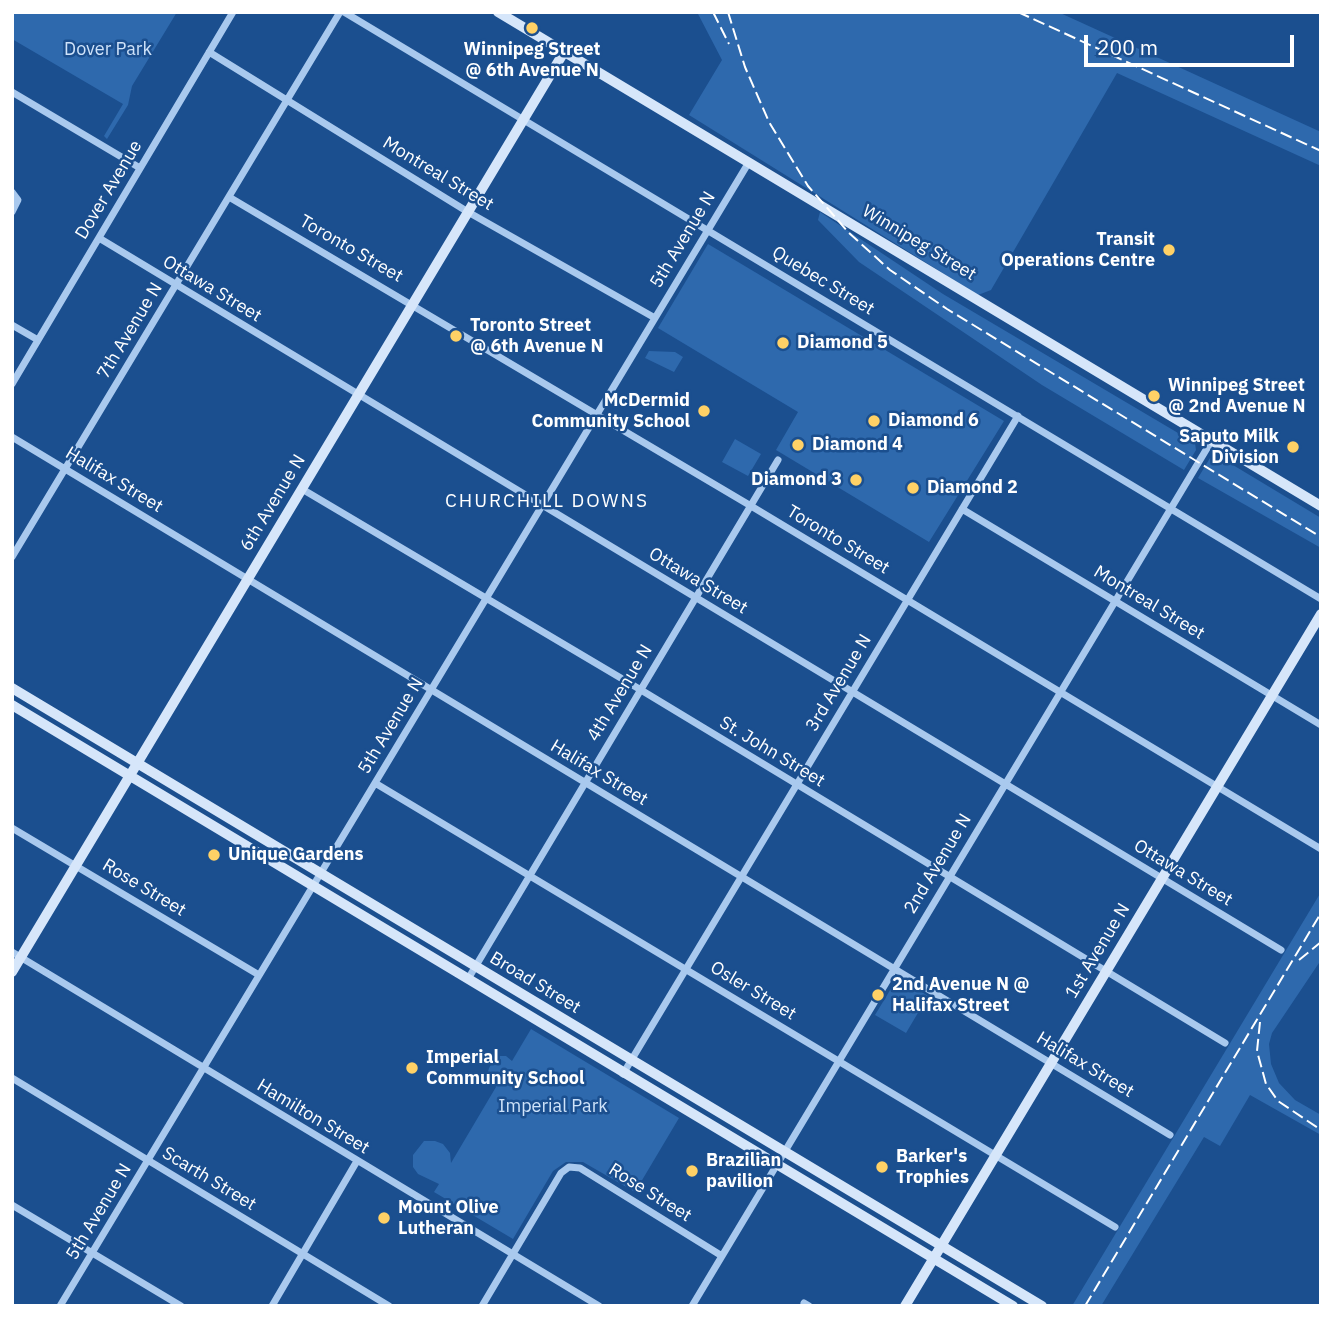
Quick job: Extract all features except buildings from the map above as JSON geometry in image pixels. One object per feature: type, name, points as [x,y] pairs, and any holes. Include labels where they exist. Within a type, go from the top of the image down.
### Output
[{"type":"main road","name":"Winnipeg Street","points":[[498,12],[1321,506]]},
{"type":"main road","name":"6th Avenue N","points":[[12,971],[17,955],[137,764],[564,52]]},
{"type":"main road","name":"1st Avenue N","points":[[905,1306],[1321,614]]},
{"type":"main road","name":"Broad Street","points":[[12,688],[1042,1306]]},
{"type":"main road","name":"Broad Street","points":[[12,705],[1013,1306]]},
{"type":"street","name":"Dover Avenue","points":[[12,384],[233,12]]},
{"type":"street","name":"7th Avenue N","points":[[12,556],[342,12]]},
{"type":"street","name":"Quebec Street","points":[[342,12],[1321,599]]},
{"type":"street","name":"Montreal Street","points":[[209,52],[468,212],[655,318]]},
{"type":"street","points":[[12,92],[140,168]]},
{"type":"street","name":"5th Avenue N","points":[[60,1306],[749,162]]},
{"type":"street","points":[[12,192],[18,200],[12,212]]},
{"type":"street","name":"Toronto Street","points":[[229,197],[413,304],[1321,849]]},
{"type":"street","name":"Ottawa Street","points":[[99,238],[696,597],[851,694],[1281,950]]},
{"type":"street","points":[[12,325],[38,340]]},
{"type":"street","name":"3rd Avenue N","points":[[623,1074],[1018,416]]},
{"type":"street","name":"Halifax Street","points":[[12,437],[1170,1135]]},
{"type":"street","name":"2nd Avenue N","points":[[692,1306],[1212,440]]},
{"type":"street","name":"4th Avenue N","points":[[468,979],[778,460]]},
{"type":"street","name":"St. John Street","points":[[302,489],[641,690],[1225,1044]]},
{"type":"street","name":"Montreal Street","points":[[962,509],[1321,724]]},
{"type":"street","name":"Osler Street","points":[[375,783],[1115,1227]]},
{"type":"street","name":"Rose Street","points":[[12,828],[259,975]]},
{"type":"street","name":"Hamilton Street","points":[[17,955],[599,1306]]},
{"type":"street","name":"Scarth Street","points":[[12,1078],[389,1306]]},
{"type":"street","points":[[272,1306],[357,1161]]},
{"type":"street","name":"Rose Street","points":[[513,1254],[561,1173],[569,1167],[580,1168],[722,1256]]},
{"type":"street","points":[[12,1205],[181,1306]]},
{"type":"street","points":[[482,1306],[513,1254]]},
{"type":"green space","name":"Dover Park","points":[[12,12],[177,12],[132,86],[128,105],[107,139],[104,136],[123,104],[12,39]]},
{"type":"green space","points":[[697,12],[1058,12],[1321,132],[1321,166],[1117,73],[991,290],[978,295],[689,115],[722,60]]},
{"type":"green space","points":[[820,212],[943,294],[1195,443],[1196,450],[1184,470],[1042,385],[859,262],[818,220]]},
{"type":"green space","points":[[708,244],[1004,421],[929,542],[776,450],[798,412],[658,328]]},
{"type":"green space","points":[[649,351],[675,352],[683,357],[674,372],[645,358]]},
{"type":"green space","points":[[735,439],[761,454],[748,476],[722,462]]},
{"type":"green space","points":[[1218,456],[1321,518],[1321,548],[1198,478],[1210,458]]},
{"type":"green space","points":[[1321,892],[1321,960],[1272,1033],[1269,1044],[1271,1064],[1279,1083],[1295,1100],[1321,1115],[1321,1135],[1250,1095],[1220,1146],[1204,1137],[1101,1306],[1072,1306]]},
{"type":"green space","points":[[898,977],[928,996],[906,1033],[875,1015]]},
{"type":"green space","name":"Imperial Park","points":[[531,1029],[679,1118],[635,1192],[583,1162],[566,1162],[553,1171],[513,1239],[434,1192],[439,1184],[418,1174],[413,1167],[413,1155],[424,1141],[435,1141],[443,1144],[450,1153],[451,1163],[496,1087],[488,1072],[496,1056],[506,1056],[512,1061]]},
{"type":"railway","points":[[713,12],[729,44]]},
{"type":"railway","points":[[728,12],[745,67],[769,122],[808,186],[849,233],[890,270],[947,309],[1321,537]]},
{"type":"railway","points":[[1018,12],[1321,151]]},
{"type":"railway","points":[[1085,1306],[1321,913]]},
{"type":"railway","points":[[1299,960],[1321,942]]},
{"type":"railway","points":[[1260,1022],[1257,1051],[1266,1084],[1278,1101],[1321,1130]]},
{"type":"place","name":"Winnipeg Street @ 6th Avenue N","points":[[532,28]]},
{"type":"place","name":"Transit Operations Centre","points":[[1169,250]]},
{"type":"place","name":"Toronto Street @ 6th Avenue N","points":[[456,336]]},
{"type":"place","name":"Diamond 5","points":[[783,343]]},
{"type":"place","name":"Winnipeg Street @ 2nd Avenue N","points":[[1154,396]]},
{"type":"place","name":"McDermid Community School","points":[[704,411]]},
{"type":"place","name":"Diamond 6","points":[[874,421]]},
{"type":"place","name":"Diamond 4","points":[[798,445]]},
{"type":"place","name":"Saputo Milk Division","points":[[1293,447]]},
{"type":"place","name":"Diamond 3","points":[[856,480]]},
{"type":"place","name":"Diamond 2","points":[[913,488]]},
{"type":"place","name":"Unique Gardens","points":[[214,855]]},
{"type":"place","name":"2nd Avenue N @ Halifax Street","points":[[878,995]]},
{"type":"place","name":"Imperial Community School","points":[[412,1068]]},
{"type":"place","name":"Barker's Trophies","points":[[882,1167]]},
{"type":"place","name":"Brazilian pavilion","points":[[692,1171]]},
{"type":"place","name":"Mount Olive Lutheran","points":[[384,1218]]},
{"type":"district","name":"CHURCHILL DOWNS","points":[[547,502]]}]
